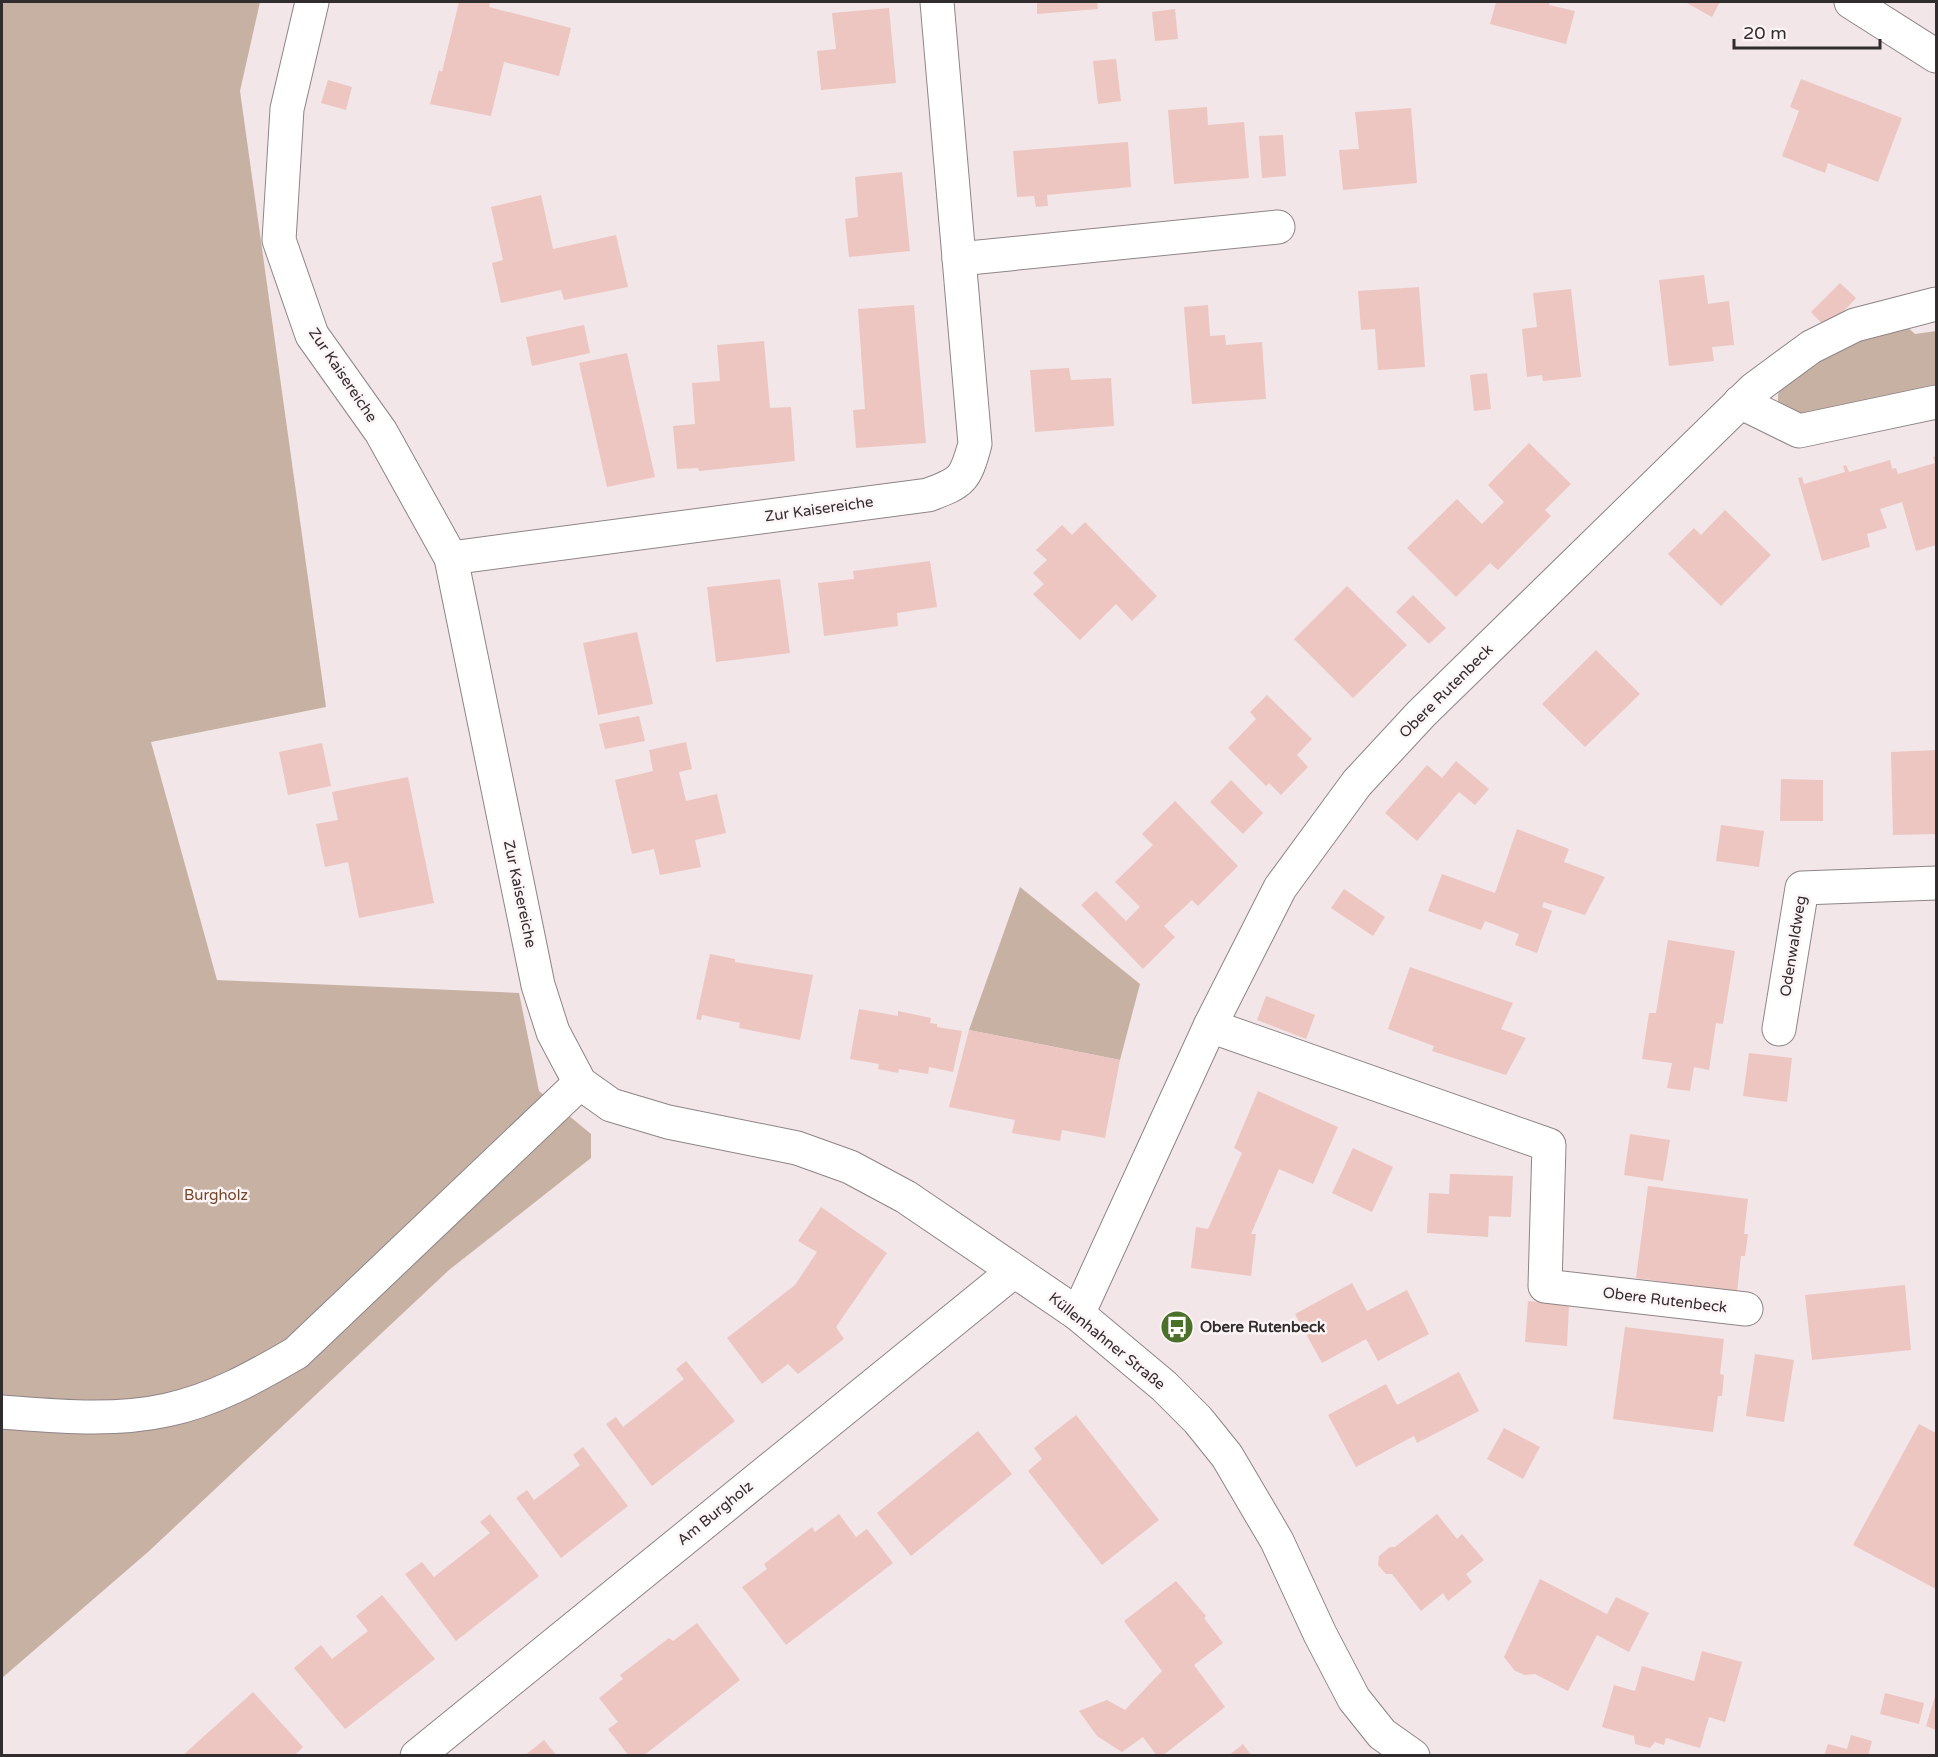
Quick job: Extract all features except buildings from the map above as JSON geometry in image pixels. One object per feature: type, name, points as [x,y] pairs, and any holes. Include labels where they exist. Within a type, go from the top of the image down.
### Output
[{"type":"street","name":"Zur Kaisereiche","points":[[312,2],[287,109],[279,240],[312,335],[381,432],[451,558],[538,985],[553,1032],[580,1083]]},
{"type":"street","name":"Zur Kaisereiche","points":[[451,558],[928,495],[956,485],[968,470],[975,444],[937,2]]},
{"type":"street","points":[[1851,2],[1936,56]]},
{"type":"street","points":[[959,259],[1278,227]]},
{"type":"street","name":"Obere Rutenbeck","points":[[1078,1314],[1210,1026],[1280,888],[1358,783],[1421,714],[1740,402],[1811,347],[1828,338],[1855,325],[1936,304]]},
{"type":"street","points":[[1740,402],[1799,431],[1936,402]]},
{"type":"street","name":"Odenwaldweg","points":[[1779,1029],[1802,888],[1936,883]]},
{"type":"street","name":"Obere Rutenbeck","points":[[1210,1026],[1549,1145],[1545,1286],[1746,1309]]},
{"type":"street","points":[[2,1412],[57,1416],[128,1415],[165,1410],[204,1400],[253,1379],[296,1353],[580,1083]]},
{"type":"street","name":"Küllenhahner Straße","points":[[580,1083],[611,1105],[668,1122],[797,1149],[850,1167],[906,1197],[1078,1314],[1164,1386],[1198,1420],[1227,1456],[1277,1541],[1320,1634],[1354,1699],[1382,1734],[1413,1755]]},
{"type":"street","name":"Am Burgholz","points":[[417,1755],[1014,1270]]},
{"type":"green space","name":"Burgholz","points":[[2,2],[260,2],[240,91],[326,707],[151,742],[217,980],[519,993],[539,1091],[591,1134],[591,1158],[449,1270],[148,1552],[2,1678]]},
{"type":"green space","points":[[1904,324],[1915,334],[1936,331],[1936,388],[1804,418],[1778,403],[1779,389],[1788,377],[1801,367],[1855,341]]},
{"type":"green space","points":[[1020,887],[1140,984],[1120,1060],[969,1030]]},
{"type":"place","name":"Obere Rutenbeck","points":[[1177,1327]]}]
